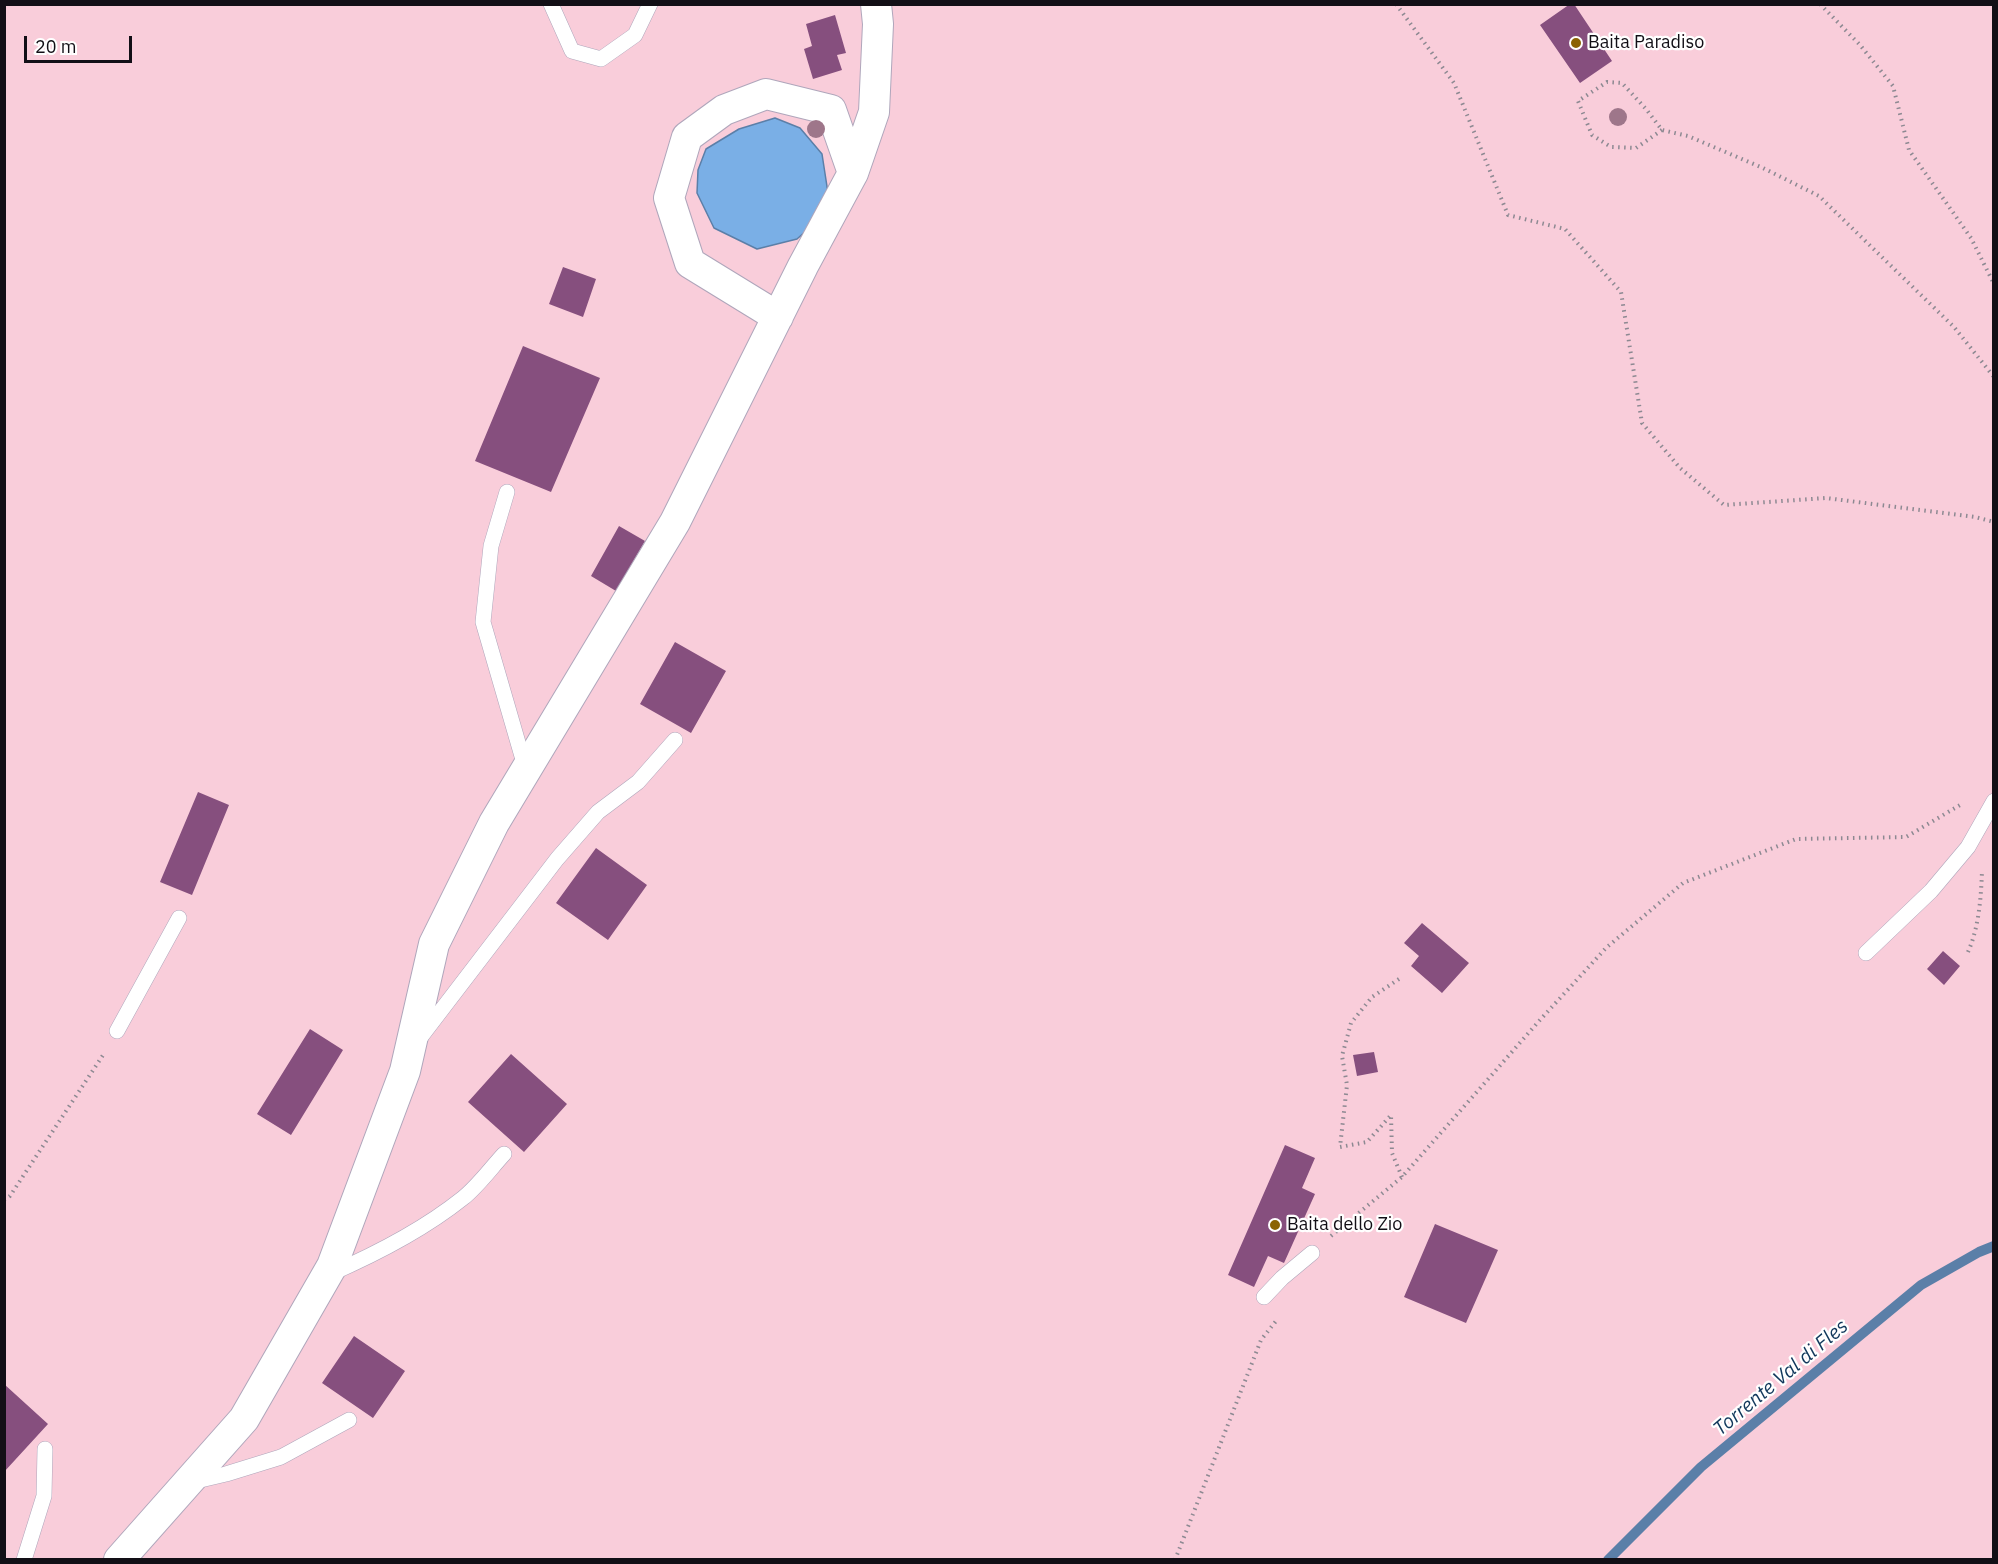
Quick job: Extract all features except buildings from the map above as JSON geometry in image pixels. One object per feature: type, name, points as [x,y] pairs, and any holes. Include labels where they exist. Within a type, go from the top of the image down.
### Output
[{"type":"street","points":[[119,1560],[244,1419],[327,1275],[405,1071],[434,944],[494,823],[675,522],[853,173],[874,112],[878,24],[876,4]]},
{"type":"street","points":[[778,317],[690,263],[669,198],[687,137],[724,110],[766,94],[831,110],[853,173]]},
{"type":"lane","points":[[551,4],[572,51],[601,59],[635,35],[650,4]]},
{"type":"lane","points":[[507,492],[491,546],[483,622],[526,770]]},
{"type":"lane","points":[[410,1053],[557,859],[598,812],[638,782],[675,740]]},
{"type":"lane","points":[[1866,953],[1931,891],[1968,847],[1994,801]]},
{"type":"lane","points":[[117,1031],[179,918]]},
{"type":"lane","points":[[327,1275],[367,1258],[426,1225],[465,1197],[504,1154]]},
{"type":"lane","points":[[1264,1298],[1282,1278],[1312,1252]]},
{"type":"lane","points":[[186,1483],[281,1458],[349,1420]]},
{"type":"lane","points":[[24,1560],[44,1496],[45,1449]]},
{"type":"path","points":[[1396,4],[1454,82],[1508,215],[1565,229],[1621,292],[1642,423],[1680,468],[1724,505],[1826,498],[1994,522]]},
{"type":"path","points":[[1820,4],[1860,45],[1893,86],[1909,150],[1971,238],[1994,284]]},
{"type":"path","points":[[1662,130],[1636,148],[1611,147],[1592,135],[1578,101],[1607,82],[1622,83],[1662,130],[1688,136],[1731,154],[1819,196],[1954,327],[1994,377]]},
{"type":"path","points":[[1312,1252],[1402,1177],[1532,1028],[1606,948],[1683,883],[1796,839],[1906,837],[1965,802]]},
{"type":"path","points":[[1968,952],[1974,937],[1982,893],[1983,860]]},
{"type":"path","points":[[1402,977],[1372,997],[1351,1023],[1342,1056],[1347,1085],[1341,1148],[1367,1142],[1391,1115],[1392,1153],[1402,1177]]},
{"type":"path","points":[[4,1200],[10,1196],[103,1057],[117,1031]]},
{"type":"path","points":[[1332,1239],[1337,1231]]},
{"type":"path","points":[[1175,1560],[1261,1340],[1283,1312]]},
{"type":"shaded area","points":[[5,5],[1993,5],[1993,1559],[5,1560]]},
{"type":"water","points":[[775,118],[800,128],[822,154],[828,193],[817,221],[797,239],[757,249],[714,228],[697,193],[698,170],[706,149],[739,129]]},
{"type":"waterway","name":"Torrente Val di Fles","points":[[1608,1560],[1701,1467],[1921,1285],[1994,1246]]},
{"type":"place","name":"Baita Paradiso","points":[[1576,43]]},
{"type":"place","name":"Baita dello Zio","points":[[1275,1225]]}]
